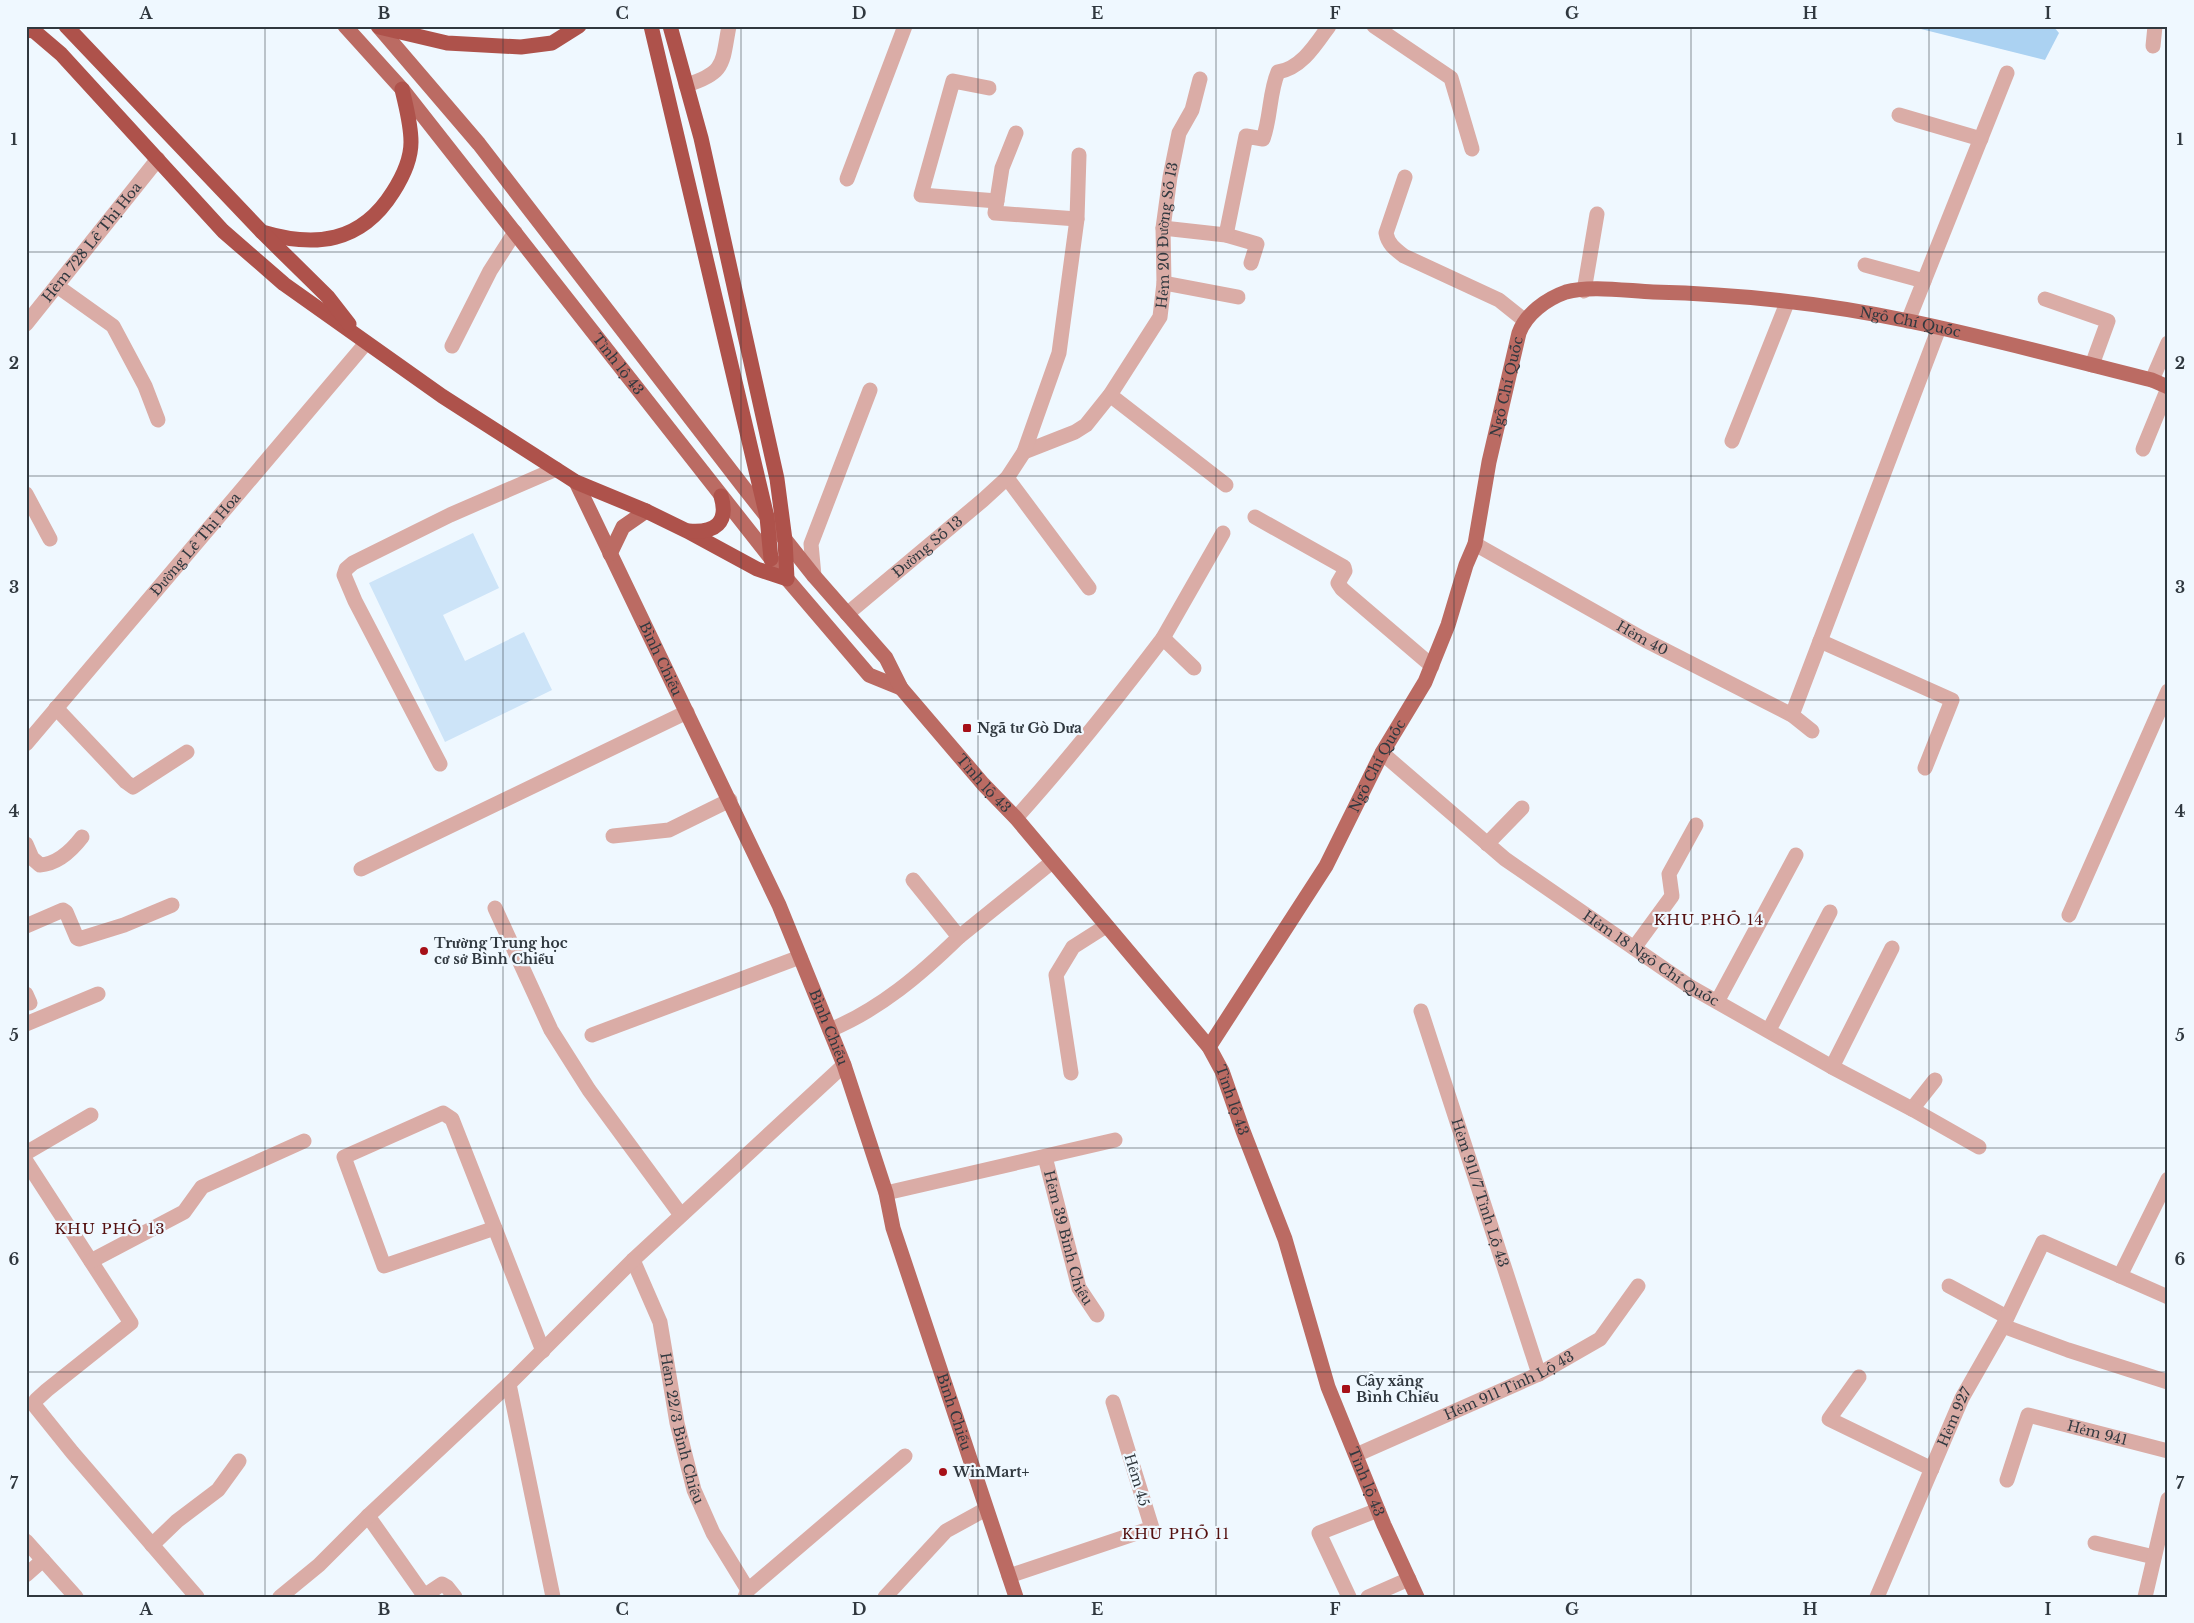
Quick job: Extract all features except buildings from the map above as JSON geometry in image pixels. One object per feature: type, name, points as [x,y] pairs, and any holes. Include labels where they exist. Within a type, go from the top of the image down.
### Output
[{"type":"highway","points":[[66,26],[262,232],[328,297],[363,340]]},
{"type":"highway","points":[[378,27],[447,43],[521,47],[552,43],[579,26]]},
{"type":"highway","points":[[651,26],[767,517],[771,559]]},
{"type":"highway","points":[[26,30],[34,31],[61,54],[223,231],[284,284],[442,396],[576,482],[687,530],[757,569],[787,579],[785,540],[778,488],[756,383],[701,138],[670,26]]},
{"type":"highway","points":[[262,232],[287,240],[315,240],[341,236],[359,228],[374,217],[401,180],[411,144],[409,119],[402,89]]},
{"type":"highway","points":[[687,530],[702,531],[716,526],[724,515],[721,496]]},
{"type":"main road","name":"Tỉnh lộ 43","points":[[345,26],[402,89],[787,579],[870,675],[902,688]]},
{"type":"main road","name":"Tỉnh lộ 43","points":[[378,27],[479,144],[785,540],[886,658],[902,688],[983,784],[1016,818],[1209,1046],[1222,1071],[1243,1132],[1285,1239],[1328,1387],[1378,1510],[1417,1597]]},
{"type":"main road","name":"Ngô Chí Quốc","points":[[1209,1046],[1326,866],[1382,753],[1425,682],[1448,625],[1474,544],[1489,462],[1524,320],[1543,304],[1566,292],[1599,289],[1701,293],[1787,303],[1908,321],[2152,380],[2168,387]]},
{"type":"main road","name":"Bình Chiểu","points":[[576,482],[779,905],[844,1065],[886,1193],[893,1228],[1016,1597]]},
{"type":"main road","points":[[610,554],[623,527],[646,511]]},
{"type":"street","points":[[686,85],[710,76],[718,69],[722,62],[729,26]]},
{"type":"street","points":[[847,178],[905,26]]},
{"type":"street","points":[[1226,236],[1246,136],[1263,139],[1269,122],[1270,102],[1278,72],[1286,70],[1307,56],[1330,26]]},
{"type":"street","points":[[1374,26],[1451,78],[1472,149]]},
{"type":"street","points":[[2153,46],[2155,26]]},
{"type":"street","points":[[1908,321],[2007,73]]},
{"type":"street","name":"Hẻm 20 Đường Số 13","points":[[1024,452],[1075,432],[1086,424],[1110,394],[1160,317],[1164,283],[1163,228],[1179,133],[1192,110],[1200,79]]},
{"type":"street","points":[[989,88],[952,81],[921,195],[997,202]]},
{"type":"street","points":[[1899,115],[1981,139]]},
{"type":"street","points":[[1016,133],[1002,168],[995,213],[1077,219]]},
{"type":"street","name":"Đường Số 13","points":[[847,614],[1007,478],[1024,452],[1059,354],[1077,219],[1079,155]]},
{"type":"street","name":"Hèm 728 Lê Thị Hoa","points":[[26,324],[158,159]]},
{"type":"street","points":[[1405,177],[1386,233],[1387,240],[1404,256],[1499,300],[1524,320]]},
{"type":"street","points":[[1584,291],[1597,214]]},
{"type":"street","points":[[1163,228],[1226,236],[1257,244],[1251,263]]},
{"type":"street","points":[[452,346],[490,271],[515,232]]},
{"type":"street","points":[[1865,265],[1924,281]]},
{"type":"street","points":[[1164,283],[1238,297]]},
{"type":"street","points":[[56,286],[113,326],[145,386],[158,420]]},
{"type":"street","points":[[2045,299],[2108,322],[2092,365]]},
{"type":"street","points":[[1732,441],[1787,303]]},
{"type":"street","points":[[1792,715],[1939,328]]},
{"type":"street","name":"Đường Lê Thị Hoa","points":[[26,744],[363,340]]},
{"type":"street","points":[[2152,380],[2168,343]]},
{"type":"street","points":[[2143,449],[2168,387]]},
{"type":"street","points":[[814,576],[811,544],[870,390]]},
{"type":"street","points":[[1110,394],[1226,485]]},
{"type":"street","points":[[440,764],[355,601],[344,575],[346,569],[353,563],[450,514],[556,469]]},
{"type":"street","points":[[1007,478],[1089,588]]},
{"type":"street","points":[[26,494],[50,539]]},
{"type":"street","points":[[1255,518],[1344,567],[1345,571],[1338,583],[1339,586],[1432,666]]},
{"type":"street","points":[[1016,818],[1069,759],[1163,638],[1223,533]]},
{"type":"street","name":"Hẻm 40","points":[[1474,544],[1645,640],[1792,715],[1812,731]]},
{"type":"street","points":[[1163,638],[1194,668]]},
{"type":"street","points":[[1820,641],[1952,700],[1925,768]]},
{"type":"street","points":[[2069,915],[2168,691]]},
{"type":"street","points":[[56,708],[126,782],[133,787],[187,752]]},
{"type":"street","points":[[361,869],[687,712]]},
{"type":"street","name":"Hẻm 18 Ngô Chí Quốc","points":[[1382,753],[1505,859],[1689,986],[1718,1000],[1832,1067],[1979,1147]]},
{"type":"street","points":[[613,836],[670,830],[730,800]]},
{"type":"street","points":[[1487,844],[1522,808]]},
{"type":"street","points":[[1634,948],[1672,896],[1669,874],[1696,825]]},
{"type":"street","points":[[26,844],[32,858],[40,865],[46,864],[73,849],[82,837]]},
{"type":"street","points":[[1718,1000],[1796,855]]},
{"type":"street","points":[[830,1030],[856,1019],[899,991],[959,937],[1052,862]]},
{"type":"street","points":[[913,880],[959,937]]},
{"type":"street","points":[[26,926],[63,910],[66,912],[79,939],[172,905]]},
{"type":"street","points":[[495,908],[551,1030],[589,1090],[681,1215]]},
{"type":"street","points":[[1769,1030],[1830,912]]},
{"type":"street","points":[[1071,1072],[1056,976],[1073,947],[1106,926]]},
{"type":"street","points":[[1832,1067],[1892,948]]},
{"type":"street","points":[[592,1035],[800,957]]},
{"type":"street","points":[[26,1024],[98,994]]},
{"type":"street","name":"Hẻm 911/7 Tỉnh Lộ 43","points":[[1420,1011],[1539,1374]]},
{"type":"street","points":[[280,1597],[319,1565],[368,1516],[509,1384],[633,1260],[844,1065]]},
{"type":"street","points":[[1912,1110],[1935,1080]]},
{"type":"street","points":[[495,1228],[384,1266],[344,1157],[443,1113],[452,1119],[495,1228],[542,1351]]},
{"type":"street","points":[[26,1153],[90,1115]]},
{"type":"street","points":[[886,1193],[1116,1140]]},
{"type":"street","points":[[91,1261],[184,1212],[202,1187],[304,1141]]},
{"type":"street","name":"Hẻm 39 Bình Chiểu","points":[[1045,1157],[1070,1246],[1079,1288],[1097,1315]]},
{"type":"street","points":[[26,1160],[131,1323],[62,1378],[34,1404],[36,1409],[72,1452],[197,1597]]},
{"type":"street","points":[[2168,1179],[2120,1276],[2168,1297]]},
{"type":"street","name":"Hẻm 927","points":[[1877,1597],[1962,1398],[2005,1322],[2043,1242],[2120,1276]]},
{"type":"street","name":"Hẻm 22/3 Bình Chiểu","points":[[633,1260],[660,1322],[676,1423],[694,1490],[713,1533],[747,1593]]},
{"type":"street","name":"Hẻm 911 Tỉnh Lộ 43","points":[[1356,1455],[1539,1374],[1600,1339],[1638,1286]]},
{"type":"street","points":[[1949,1286],[2005,1322],[2068,1350],[2168,1382]]},
{"type":"street","points":[[1859,1378],[1829,1419],[1932,1468]]},
{"type":"street","points":[[509,1384],[553,1597]]},
{"type":"street","name":"Hẻm 45","points":[[1009,1576],[1152,1528],[1112,1402]]},
{"type":"street","name":"Hẻm 941","points":[[2007,1480],[2028,1415],[2168,1451]]},
{"type":"street","points":[[747,1593],[905,1456]]},
{"type":"street","points":[[152,1545],[177,1521],[218,1490],[239,1461]]},
{"type":"street","points":[[2145,1597],[2159,1555],[2168,1498]]},
{"type":"street","points":[[885,1597],[946,1531],[986,1509]]},
{"type":"street","points":[[1349,1597],[1319,1533],[1378,1510]]},
{"type":"street","points":[[368,1516],[423,1594],[427,1594],[442,1584],[455,1597]]},
{"type":"street","points":[[26,1541],[76,1597]]},
{"type":"street","points":[[2095,1543],[2159,1555]]},
{"type":"street","points":[[26,1575],[43,1560]]},
{"type":"street","points":[[1368,1597],[1409,1579]]},
{"type":"water","points":[[1909,26],[2053,26],[2059,33],[2045,60]]},
{"type":"place","name":"Ngã tư Gò Dưa","points":[[967,728]]},
{"type":"place","name":"Trường Trung học cơ sở Bình Chiểu","points":[[424,951]]},
{"type":"place","name":"Cây xăng Bình Chiểu","points":[[1346,1389]]},
{"type":"place","name":"WinMart+","points":[[943,1472]]},
{"type":"district","name":"KHU PHỐ 14","points":[[1709,920]]},
{"type":"district","name":"KHU PHỐ 13","points":[[110,1229]]},
{"type":"district","name":"KHU PHỐ 11","points":[[1176,1534]]}]
